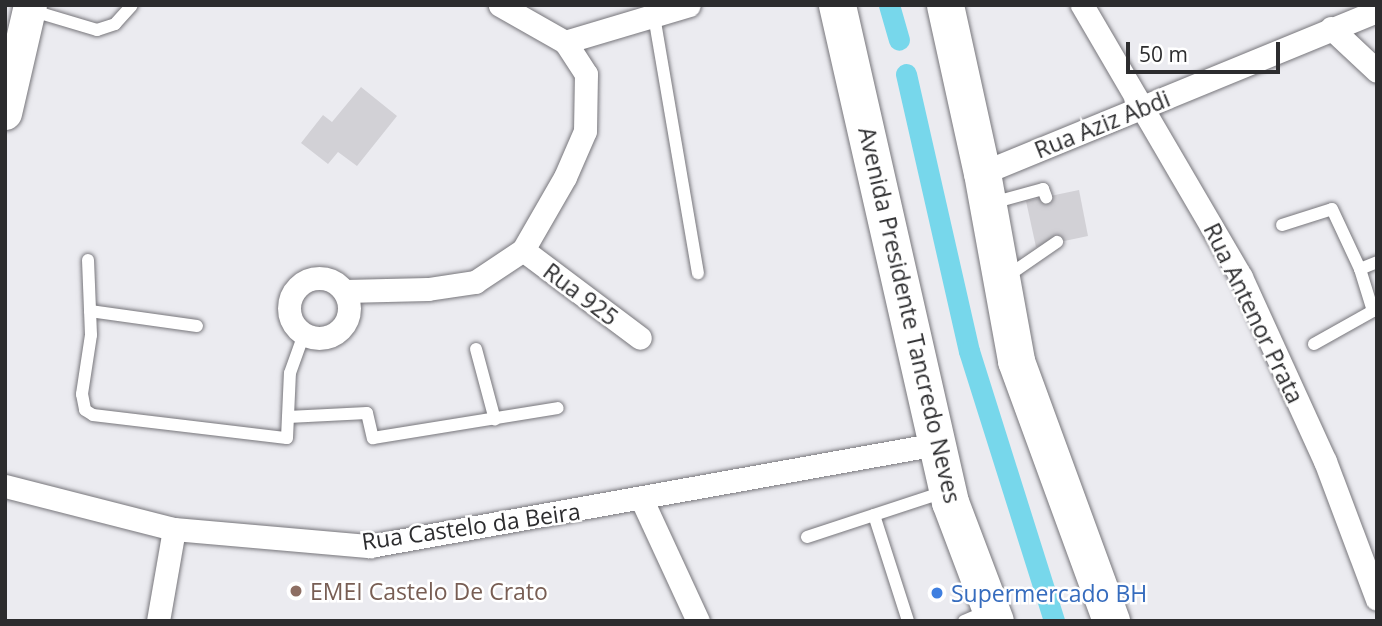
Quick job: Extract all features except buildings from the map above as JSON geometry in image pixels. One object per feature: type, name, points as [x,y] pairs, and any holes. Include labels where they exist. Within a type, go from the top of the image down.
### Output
[{"type":"main road","name":"Avenida Presidente Tancredo Neves","points":[[837,5],[948,491],[983,617]]},
{"type":"main road","points":[[945,5],[985,188],[1016,361],[1111,621]]},
{"type":"street","points":[[565,42],[689,5]]},
{"type":"street","name":"Rua Antenor Prata","points":[[1082,5],[1241,277],[1325,461],[1377,599]]},
{"type":"street","points":[[5,113],[13,44],[30,8]]},
{"type":"street","points":[[345,291],[350,308],[345,325],[331,337],[314,339],[304,334],[288,317],[289,299],[298,284],[323,278],[345,291],[428,289],[475,282],[523,250],[565,177],[585,131],[586,74],[565,42],[515,9]]},
{"type":"street","name":"Rua Aziz Abdi","points":[[985,188],[1144,108],[1377,11]]},
{"type":"street","points":[[1331,28],[1377,71]]},
{"type":"street","name":"Rua 925","points":[[523,250],[640,338]]},
{"type":"street","name":"Rua Castelo da Beira","points":[[5,486],[174,529],[370,546],[642,500],[937,444]]},
{"type":"street","points":[[642,500],[698,621]]},
{"type":"street","points":[[158,621],[174,529]]},
{"type":"lane","points":[[30,8],[97,30],[115,24],[132,5]]},
{"type":"lane","points":[[654,16],[698,273]]},
{"type":"lane","points":[[985,188],[1043,189],[1046,197]]},
{"type":"lane","points":[[1282,225],[1332,209],[1360,269],[1373,311],[1314,344]]},
{"type":"lane","points":[[1001,279],[1032,263],[1057,242]]},
{"type":"lane","points":[[88,260],[90,312],[82,394],[85,410],[93,415],[287,438],[290,373],[304,334]]},
{"type":"lane","points":[[1360,269],[1377,262]]},
{"type":"lane","points":[[90,312],[197,326]]},
{"type":"lane","points":[[476,349],[495,419]]},
{"type":"lane","points":[[288,417],[367,413],[373,438],[558,408]]},
{"type":"lane","points":[[807,537],[948,491]]},
{"type":"lane","points":[[874,515],[908,621]]},
{"type":"waterway","points":[[889,5],[899,40]]},
{"type":"waterway","points":[[906,74],[969,351],[1054,621]]},
{"type":"place","name":"EMEI Castelo De Crato","points":[[296,591]]},
{"type":"place","name":"Supermercado BH","points":[[937,593]]}]
